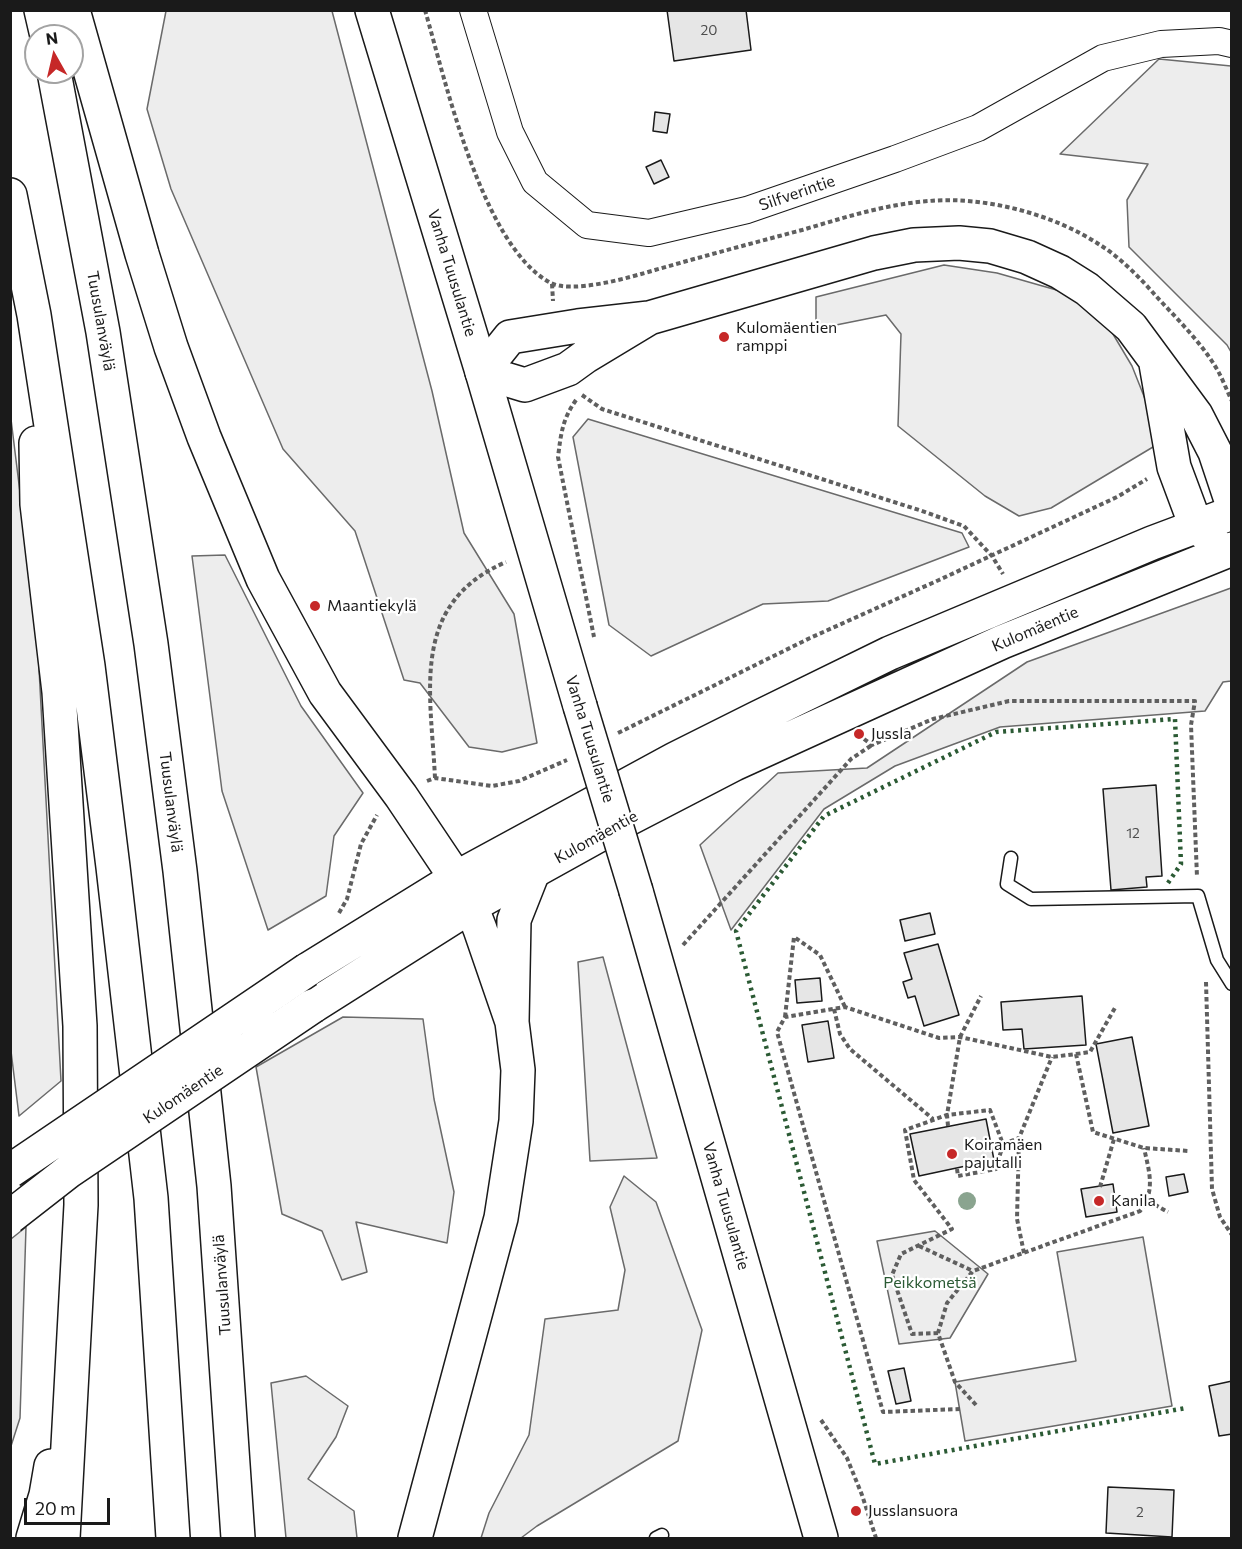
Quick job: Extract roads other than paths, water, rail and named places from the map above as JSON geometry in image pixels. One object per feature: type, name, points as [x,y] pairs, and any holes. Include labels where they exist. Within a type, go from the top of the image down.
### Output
[{"type":"main road","points":[[73,10],[142,254],[171,347],[204,436],[258,568],[325,693],[401,795],[463,892],[512,1022]]},
{"type":"main road","name":"Vanha Tuusulantie","points":[[372,10],[636,891],[821,1539]]},
{"type":"main road","name":"Tuusulanväylä","points":[[56,84],[103,332],[151,644],[179,860],[214,1186],[238,1539]]},
{"type":"main road","points":[[10,195],[33,315],[88,666],[152,1210],[173,1539]]},
{"type":"main road","points":[[649,318],[568,369],[525,385],[482,372],[510,337],[567,327],[649,318],[874,253],[914,245],[959,243],[990,246],[1027,257],[1060,272],[1087,289],[1131,327],[1155,356],[1196,415],[1215,452],[1232,503]]},
{"type":"main road","points":[[33,315],[37,504],[59,692],[80,1026],[81,1205],[63,1539]]},
{"type":"main road","points":[[1155,356],[1174,467],[1196,526],[1230,541]]},
{"type":"main road","name":"Kulomäentie","points":[[10,1217],[69,1171],[313,1006],[463,892],[675,759],[890,653],[1232,513]]},
{"type":"main road","name":"Kulomäentie","points":[[10,1171],[307,970],[463,892],[533,872],[734,764],[1230,541]]},
{"type":"main road","points":[[415,1539],[501,1218],[516,1121],[518,1070],[512,1022],[514,921],[533,872]]},
{"type":"main road","points":[[33,1539],[46,1495],[71,1364]]},
{"type":"street","name":"Silfverintie","points":[[473,10],[510,132],[535,182],[587,225],[649,233],[747,210],[978,128],[1102,58],[1161,44],[1219,41],[1232,44]]},
{"type":"lane","points":[[1011,858],[1007,884],[1031,899],[1198,896],[1217,960],[1232,984]]},
{"type":"place","name":"Kulomäentien ramppi","points":[[724,337]]},
{"type":"place","name":"Maantiekylä","points":[[315,606]]},
{"type":"place","name":"Jussla","points":[[859,734]]},
{"type":"place","name":"Koiramäen pajutalli","points":[[952,1154]]},
{"type":"place","name":"Kanila","points":[[1099,1201]]},
{"type":"place","name":"Jusslansuora","points":[[856,1511]]},
{"type":"park label","name":"Peikkometsä","points":[[930,1283]]}]
